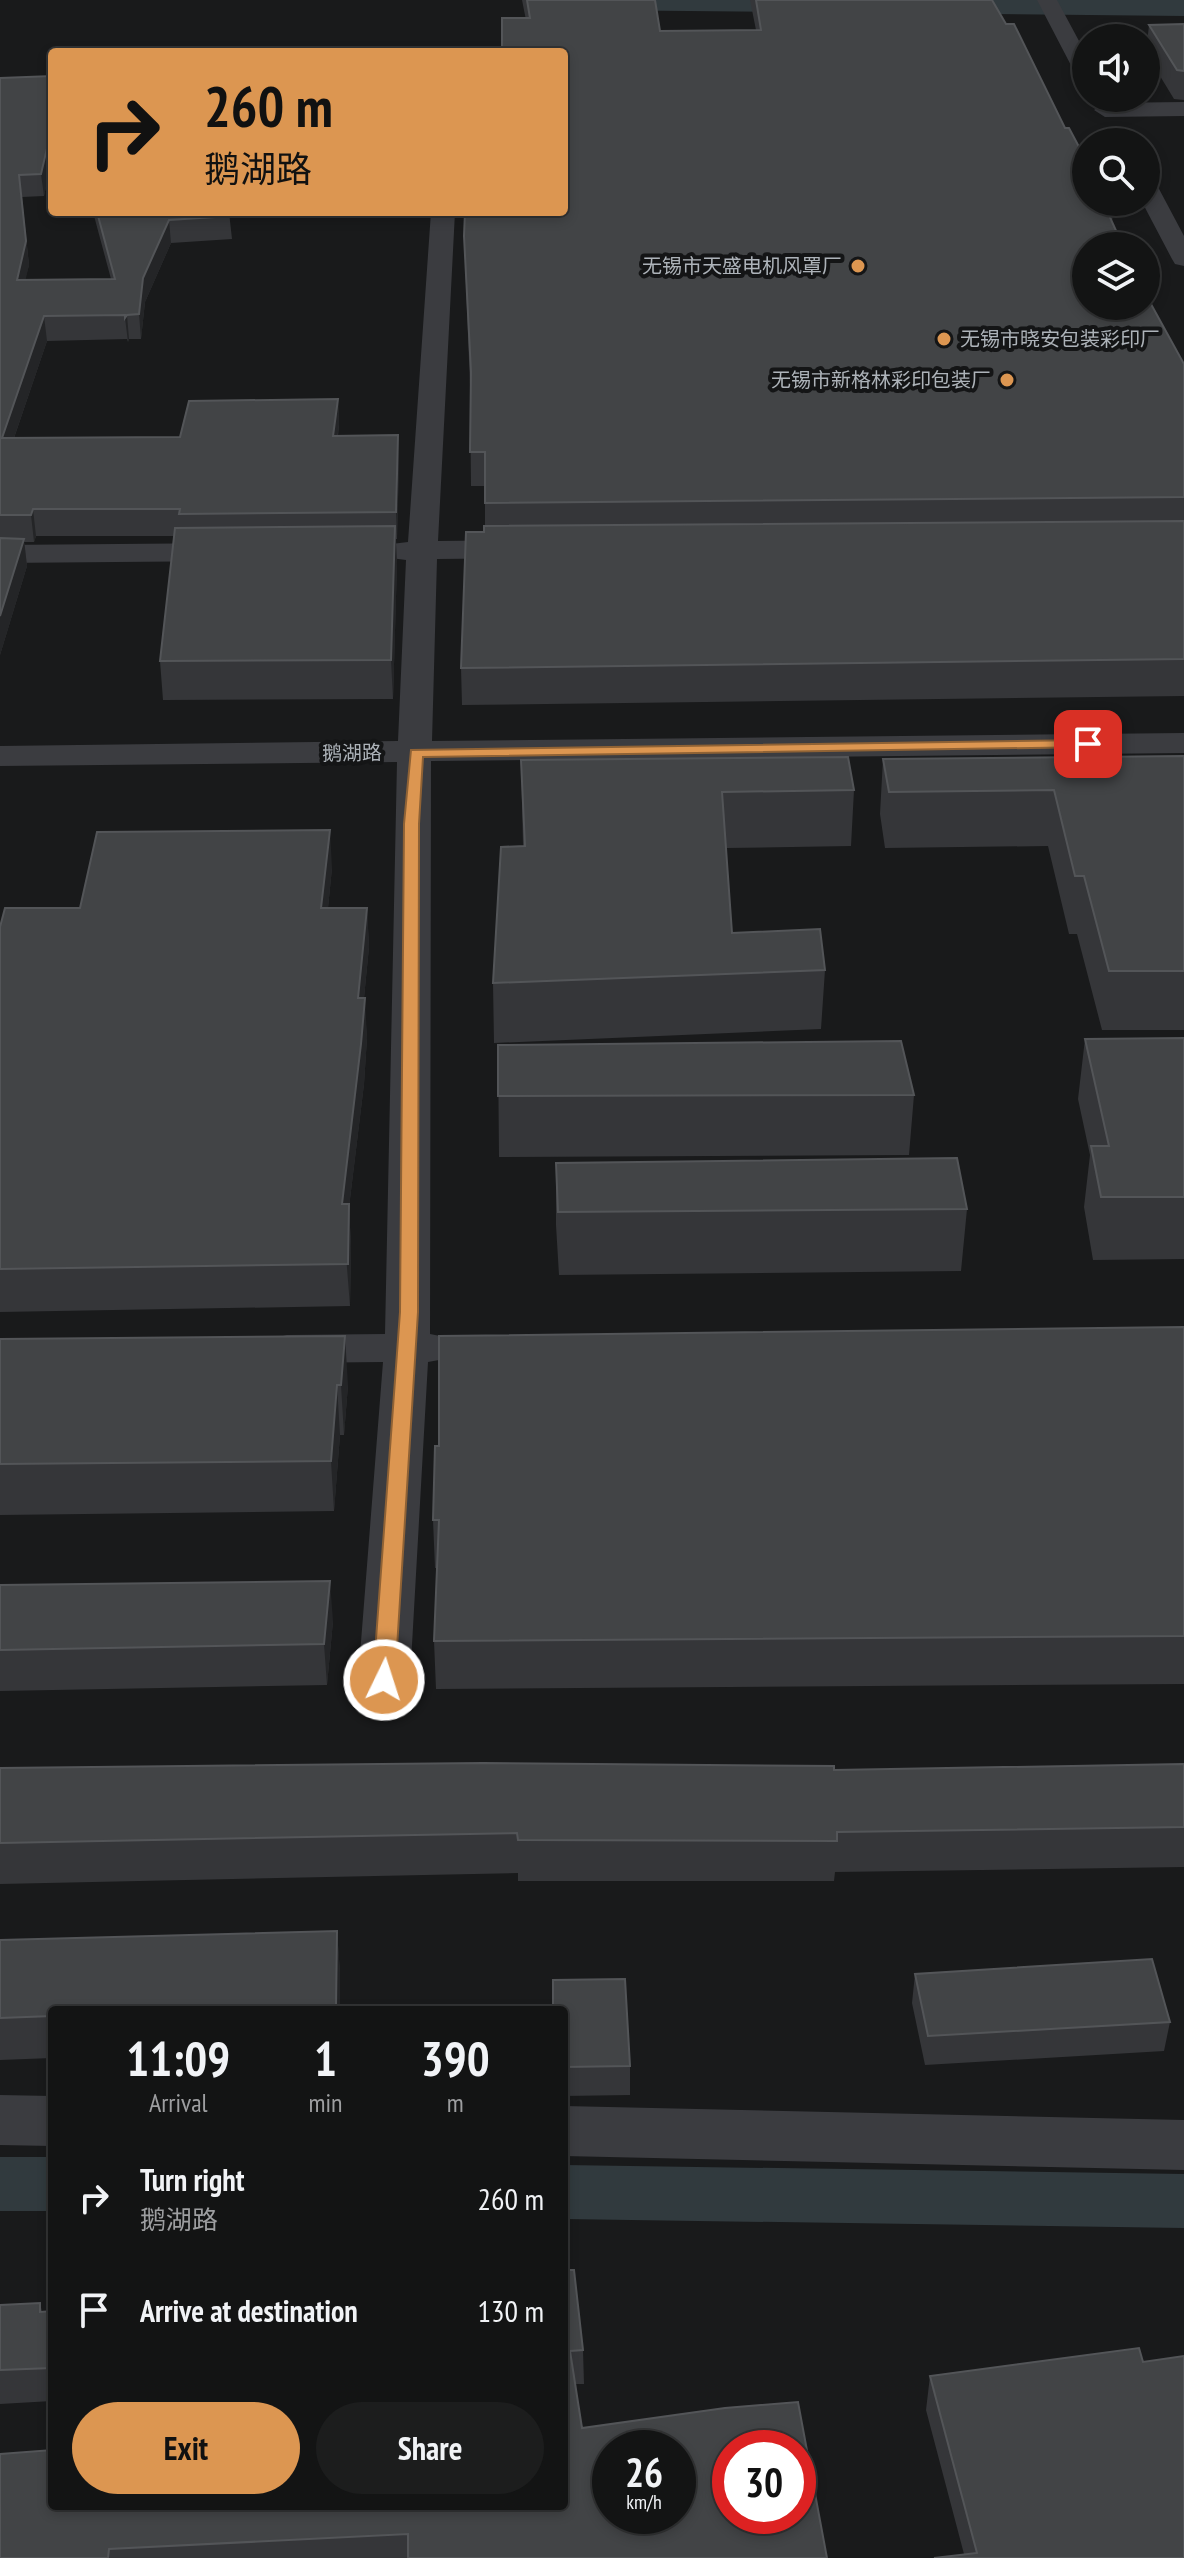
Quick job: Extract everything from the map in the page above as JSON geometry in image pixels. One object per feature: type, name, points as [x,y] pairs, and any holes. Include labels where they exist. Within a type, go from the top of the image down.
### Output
[{"type":"street","points":[[1047,0],[1072,47]]},
{"type":"street","points":[[1160,108],[1184,109]]},
{"type":"street","points":[[1160,214],[1184,259]]},
{"type":"street","points":[[384,1680],[409,1296],[412,824],[422,550],[443,216]]},
{"type":"street","points":[[360,551],[549,549]]},
{"type":"street","points":[[0,554],[267,552]]},
{"type":"street","name":"鹅湖路","points":[[0,756],[1184,743]]},
{"type":"street","points":[[250,1349],[469,1348]]},
{"type":"street","points":[[0,2120],[48,2121]]},
{"type":"street","points":[[568,2131],[1184,2145]]},
{"type":"building","points":[[527,0],[655,0],[660,31],[761,30],[756,0],[992,0],[1006,24],[1014,24],[1065,128],[1069,128],[1072,134],[1072,216],[1109,216],[1117,232],[1072,232],[1072,320],[1160,320],[1184,364],[1184,497],[485,503],[485,452],[470,452],[471,372],[465,216],[568,216],[568,48],[502,48],[502,18],[530,18]]},
{"type":"building","points":[[1184,24],[1184,71],[1177,70],[1160,43],[1160,25]]},
{"type":"building","points":[[48,76],[48,144],[41,174],[19,175],[26,241],[17,280],[115,279],[98,216],[230,216],[169,220],[143,278],[139,314],[125,318],[125,315],[44,316],[2,438],[180,437],[189,401],[338,399],[333,436],[398,435],[396,512],[179,514],[180,509],[33,509],[31,515],[0,515],[0,78]]},
{"type":"building","points":[[1184,521],[1184,659],[461,668],[466,532],[484,532],[484,526]]},
{"type":"building","points":[[395,526],[391,660],[160,661],[175,528]]},
{"type":"building","points":[[0,538],[24,539],[0,616]]},
{"type":"building","points":[[1184,756],[1184,971],[1109,971],[1084,876],[1075,876],[1054,790],[889,792],[883,759]]},
{"type":"building","points":[[848,757],[854,790],[722,792],[732,933],[820,929],[825,970],[493,983],[501,847],[525,846],[521,760]]},
{"type":"building","points":[[330,830],[321,908],[367,908],[358,998],[365,998],[342,1204],[349,1204],[348,1264],[0,1269],[0,927],[5,908],[80,908],[97,832]]},
{"type":"building","points":[[1184,1038],[1184,1197],[1101,1197],[1091,1146],[1109,1146],[1085,1039]]},
{"type":"building","points":[[901,1041],[914,1095],[498,1096],[498,1045]]},
{"type":"building","points":[[957,1158],[967,1209],[558,1212],[556,1163]]},
{"type":"building","points":[[1184,1327],[1184,1636],[434,1641],[439,1520],[433,1520],[435,1446],[439,1446],[439,1336]]},
{"type":"building","points":[[345,1336],[341,1385],[337,1385],[331,1461],[0,1464],[0,1339]]},
{"type":"building","points":[[330,1581],[324,1644],[0,1650],[0,1585]]},
{"type":"building","points":[[483,1763],[834,1766],[834,1770],[1184,1764],[1184,1827],[837,1832],[837,1841],[518,1840],[517,1833],[0,1843],[0,1768]]},
{"type":"building","points":[[337,1931],[336,2006],[48,2006],[48,2016],[0,2018],[0,1940]]},
{"type":"building","points":[[1152,1959],[1170,2022],[928,2036],[915,1974]]},
{"type":"building","points":[[625,1979],[630,2066],[568,2067],[568,2006],[553,2006],[553,1980]]},
{"type":"building","points":[[568,2270],[574,2270],[583,2350],[570,2351],[582,2428],[725,2408],[798,2402],[803,2430],[712,2430],[712,2534],[816,2534],[816,2499],[827,2558],[408,2558],[408,2534],[109,2549],[108,2558],[0,2558],[0,2454],[48,2450],[48,2510],[568,2510]]},
{"type":"building","points":[[40,2303],[40,2312],[48,2311],[48,2368],[0,2370],[0,2305]]},
{"type":"building","points":[[1139,2348],[1143,2362],[1184,2356],[1184,2558],[934,2558],[977,2553],[930,2376]]},
{"type":"waterway","points":[[584,0],[1184,6]]},
{"type":"waterway","points":[[0,2184],[48,2184]]},
{"type":"waterway","points":[[568,2192],[1184,2201]]},
{"type":"place","name":"无锡市天盛电机风罩厂","points":[[858,266]]},
{"type":"place","name":"无锡市晓安包装彩印厂","points":[[944,339]]},
{"type":"place","name":"无锡市新格林彩印包装厂","points":[[1007,380]]},
{"type":"route","points":[[384,1680],[409,1312],[412,824],[416,753],[1088,744]]}]
